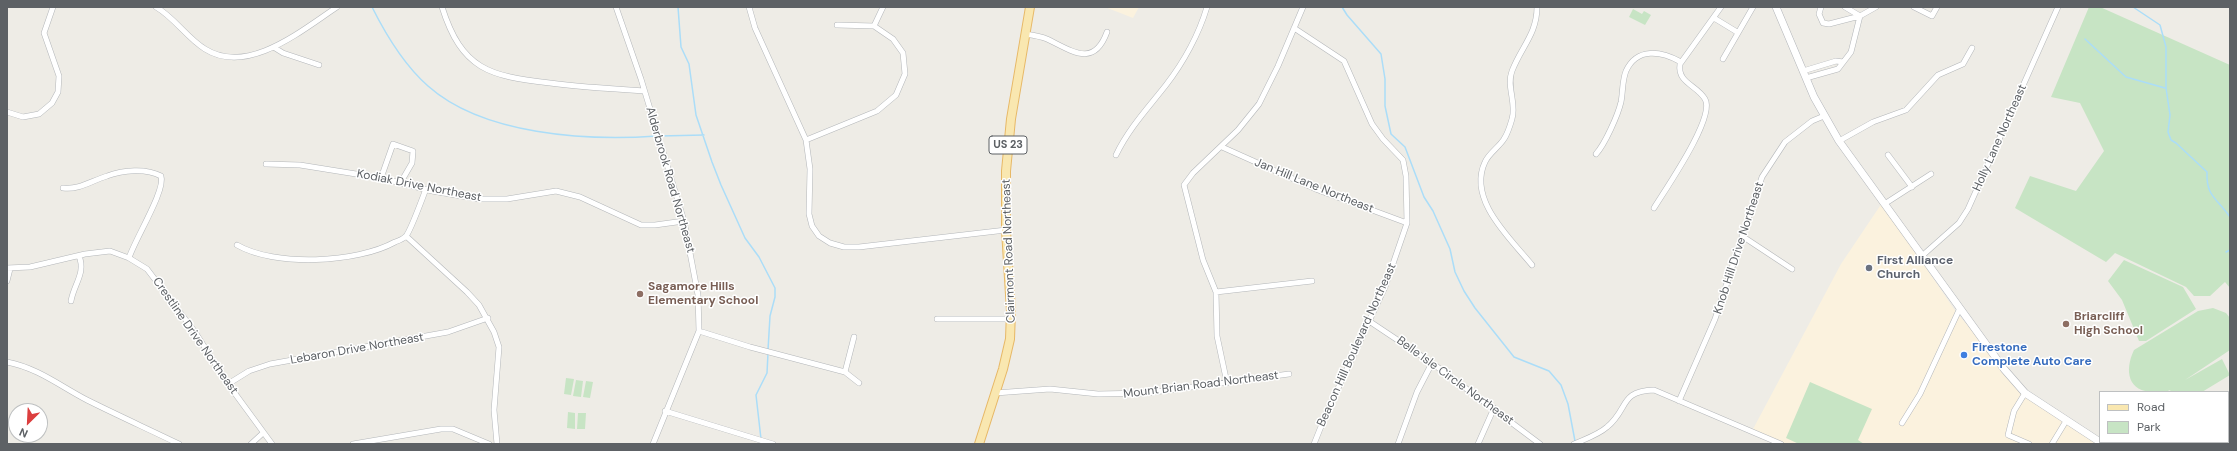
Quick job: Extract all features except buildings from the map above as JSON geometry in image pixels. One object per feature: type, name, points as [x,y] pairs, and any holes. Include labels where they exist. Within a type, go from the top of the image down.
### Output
[{"type":"main road","name":"Clairmont Road Northeast","points":[[979,444],[1008,353],[1011,319],[1006,230],[1008,149],[1030,7]]},
{"type":"main road","points":[[1776,7],[1806,78],[1824,116],[1839,140],[2016,384],[2025,393],[2099,441]]},
{"type":"street","points":[[7,112],[23,117],[40,114],[52,102],[58,92],[58,70],[44,33],[46,22],[53,7]]},
{"type":"street","points":[[156,7],[170,17],[203,48],[214,55],[236,58],[275,48],[337,7]]},
{"type":"street","points":[[442,7],[453,37],[460,48],[482,67],[498,75],[518,80],[589,88],[644,91]]},
{"type":"street","name":"Alderbrook Road Northeast","points":[[616,7],[644,91],[684,221],[697,279],[699,331]]},
{"type":"street","points":[[749,7],[755,28],[806,140],[810,169],[808,195],[812,226],[819,236],[830,243],[844,247],[859,247],[1006,230]]},
{"type":"street","points":[[874,26],[882,7]]},
{"type":"street","points":[[1116,154],[1137,121],[1166,85],[1181,62],[1203,20],[1207,7]]},
{"type":"street","points":[[1227,382],[1217,336],[1216,292],[1204,260],[1184,185],[1193,173],[1222,148],[1259,104],[1278,66],[1303,7]]},
{"type":"street","points":[[1532,265],[1493,217],[1487,206],[1482,186],[1485,162],[1504,138],[1512,121],[1511,73],[1520,52],[1534,32],[1537,20],[1537,7]]},
{"type":"street","points":[[1654,208],[1681,166],[1705,118],[1708,108],[1702,94],[1682,77],[1679,71],[1681,62],[1721,7]]},
{"type":"street","points":[[1723,59],[1753,7]]},
{"type":"street","points":[[1822,7],[1819,14],[1823,23],[1829,24],[1860,16],[1876,7]]},
{"type":"street","points":[[1845,7],[1860,16]]},
{"type":"street","points":[[1914,7],[1932,16],[1937,7]]},
{"type":"street","name":"Holly Lane Northeast","points":[[1923,255],[1959,223],[1968,209],[2058,7]]},
{"type":"street","points":[[1806,78],[1838,69],[1844,62],[1853,46],[1860,16]]},
{"type":"street","points":[[1714,18],[1738,32]]},
{"type":"street","points":[[806,140],[877,111],[896,95],[905,74],[903,53],[893,39],[874,26],[837,25]]},
{"type":"street","points":[[1294,28],[1344,61],[1372,124],[1383,140],[1403,160],[1405,166],[1407,223]]},
{"type":"street","points":[[1025,34],[1046,39],[1073,53],[1084,54],[1099,48],[1103,43],[1107,32]]},
{"type":"street","points":[[275,48],[283,53],[319,65]]},
{"type":"street","points":[[1839,140],[1873,122],[1906,110],[1938,74],[1963,64],[1972,48]]},
{"type":"street","points":[[1596,154],[1618,111],[1627,71],[1632,62],[1640,55],[1649,52],[1672,57],[1681,62]]},
{"type":"street","points":[[1803,70],[1836,61],[1844,62]]},
{"type":"street","name":"Knob Hill Drive Northeast","points":[[1680,401],[1715,319],[1757,187],[1780,148],[1812,121],[1824,116]]},
{"type":"street","points":[[380,178],[393,144],[412,151],[412,163],[401,182]]},
{"type":"street","name":"Jan Hill Lane Northeast","points":[[1222,148],[1318,190],[1407,223]]},
{"type":"street","points":[[1888,155],[1912,186]]},
{"type":"street","name":"Kodiak Drive Northeast","points":[[266,164],[300,165],[380,178],[426,189],[480,199],[507,199],[556,191],[580,197],[642,225],[655,226],[684,221]]},
{"type":"street","points":[[63,188],[74,190],[108,175],[137,171],[155,173],[162,176],[163,181],[156,201],[133,245],[129,258]]},
{"type":"street","points":[[1886,203],[1931,174]]},
{"type":"street","points":[[237,245],[249,252],[290,259],[310,259],[370,253],[406,236],[426,189]]},
{"type":"street","name":"Beacon Hill Boulevard Northeast","points":[[1314,444],[1385,287],[1407,223]]},
{"type":"street","points":[[406,236],[467,292],[488,318],[499,347],[494,410],[497,444]]},
{"type":"street","points":[[1742,236],[1792,269]]},
{"type":"street","name":"Crestline Drive Northeast","points":[[9,268],[43,265],[80,256],[110,252],[129,258],[147,269],[157,280],[195,332],[228,384],[272,444]]},
{"type":"street","points":[[71,301],[73,291],[82,272],[80,256]]},
{"type":"street","points":[[7,281],[9,268]]},
{"type":"street","points":[[1216,292],[1312,281]]},
{"type":"street","points":[[1902,423],[1920,394],[1960,308]]},
{"type":"street","name":"Lebaron Drive Northeast","points":[[228,384],[249,371],[270,364],[448,332],[488,318]]},
{"type":"street","points":[[937,319],[1011,319]]},
{"type":"street","name":"Belle Isle Circle Northeast","points":[[1369,321],[1432,363],[1540,444]]},
{"type":"street","points":[[652,444],[665,411],[688,362],[699,331],[750,347],[846,372],[859,383]]},
{"type":"street","points":[[846,372],[854,337]]},
{"type":"street","points":[[7,362],[33,369],[86,400],[179,444]]},
{"type":"street","points":[[1398,444],[1417,392],[1432,363]]},
{"type":"street","name":"Mount Brian Road Northeast","points":[[995,393],[1050,389],[1104,394],[1147,393],[1289,374]]},
{"type":"street","points":[[1574,444],[1600,433],[1608,427],[1616,418],[1628,397],[1636,392],[1654,390],[1781,444]]},
{"type":"street","points":[[2025,393],[2014,411],[2008,435],[2029,444]]},
{"type":"street","points":[[1478,444],[1494,408]]},
{"type":"street","points":[[665,411],[773,444]]},
{"type":"street","points":[[2052,444],[2066,421]]},
{"type":"street","points":[[353,444],[441,428],[453,429],[489,444]]},
{"type":"street","points":[[251,444],[263,433]]},
{"type":"shaded area","points":[[1105,7],[1139,7],[1133,18]]},
{"type":"shaded area","points":[[1882,203],[1956,312],[2021,387],[2099,439],[2099,443],[2106,444],[1783,444],[1752,431],[1841,264]]},
{"type":"green space","points":[[2089,7],[2100,7],[2230,65],[2230,288],[2225,282],[2210,296],[2194,296],[2186,287],[2115,253],[2106,262],[2015,208],[2030,176],[2076,191],[2104,151],[2080,103],[2051,97]]},
{"type":"green space","points":[[1633,9],[1642,14],[1644,11],[1651,15],[1645,25],[1629,17]]},
{"type":"green space","points":[[2124,260],[2183,287],[2196,309],[2146,341],[2139,341],[2122,300],[2108,281]]},
{"type":"green space","points":[[2213,308],[2226,313],[2230,318],[2230,350],[2185,380],[2222,359],[2230,375],[2204,391],[2145,391],[2138,388],[2130,379],[2129,373],[2129,365],[2134,350],[2198,311]]},
{"type":"green space","points":[[566,378],[574,379],[571,395],[564,394]]},
{"type":"green space","points":[[576,380],[583,381],[581,397],[573,396]]},
{"type":"green space","points":[[586,381],[593,382],[590,398],[583,397]]},
{"type":"green space","points":[[1810,382],[1872,409],[1858,440],[1864,444],[1799,444],[1786,438]]},
{"type":"green space","points":[[568,412],[575,413],[575,429],[567,428]]},
{"type":"green space","points":[[578,413],[586,413],[585,429],[577,429]]},
{"type":"waterway","points":[[372,7],[396,49],[419,78],[451,102],[477,115],[506,125],[568,135],[599,137],[657,136]]},
{"type":"waterway","points":[[678,7],[681,47],[689,64],[696,115],[712,162],[745,238],[759,257],[775,288],[775,297],[770,316],[768,350]]},
{"type":"waterway","points":[[1342,7],[1347,15],[1381,54],[1385,79],[1385,106],[1391,134],[1405,147],[1424,197],[1433,211],[1450,249],[1455,272],[1464,291],[1475,308],[1514,357],[1549,371],[1561,385],[1568,404],[1575,441]]},
{"type":"waterway","points":[[2133,7],[2160,25],[2166,47],[2166,88],[2170,115],[2168,132],[2171,140],[2207,172],[2208,187],[2210,192],[2230,217]]},
{"type":"waterway","points":[[2085,39],[2126,77],[2165,88]]},
{"type":"waterway","points":[[660,136],[704,135]]},
{"type":"waterway","points":[[2226,252],[2230,250]]},
{"type":"waterway","points":[[761,439],[756,395],[767,373],[768,353]]},
{"type":"place","name":"First Alliance Church","points":[[1869,268]]},
{"type":"place","name":"Sagamore Hills Elementary School","points":[[640,294]]},
{"type":"place","name":"Briarcliff High School","points":[[2066,324]]},
{"type":"place","name":"Firestone Complete Auto Care","points":[[1964,355]]}]
